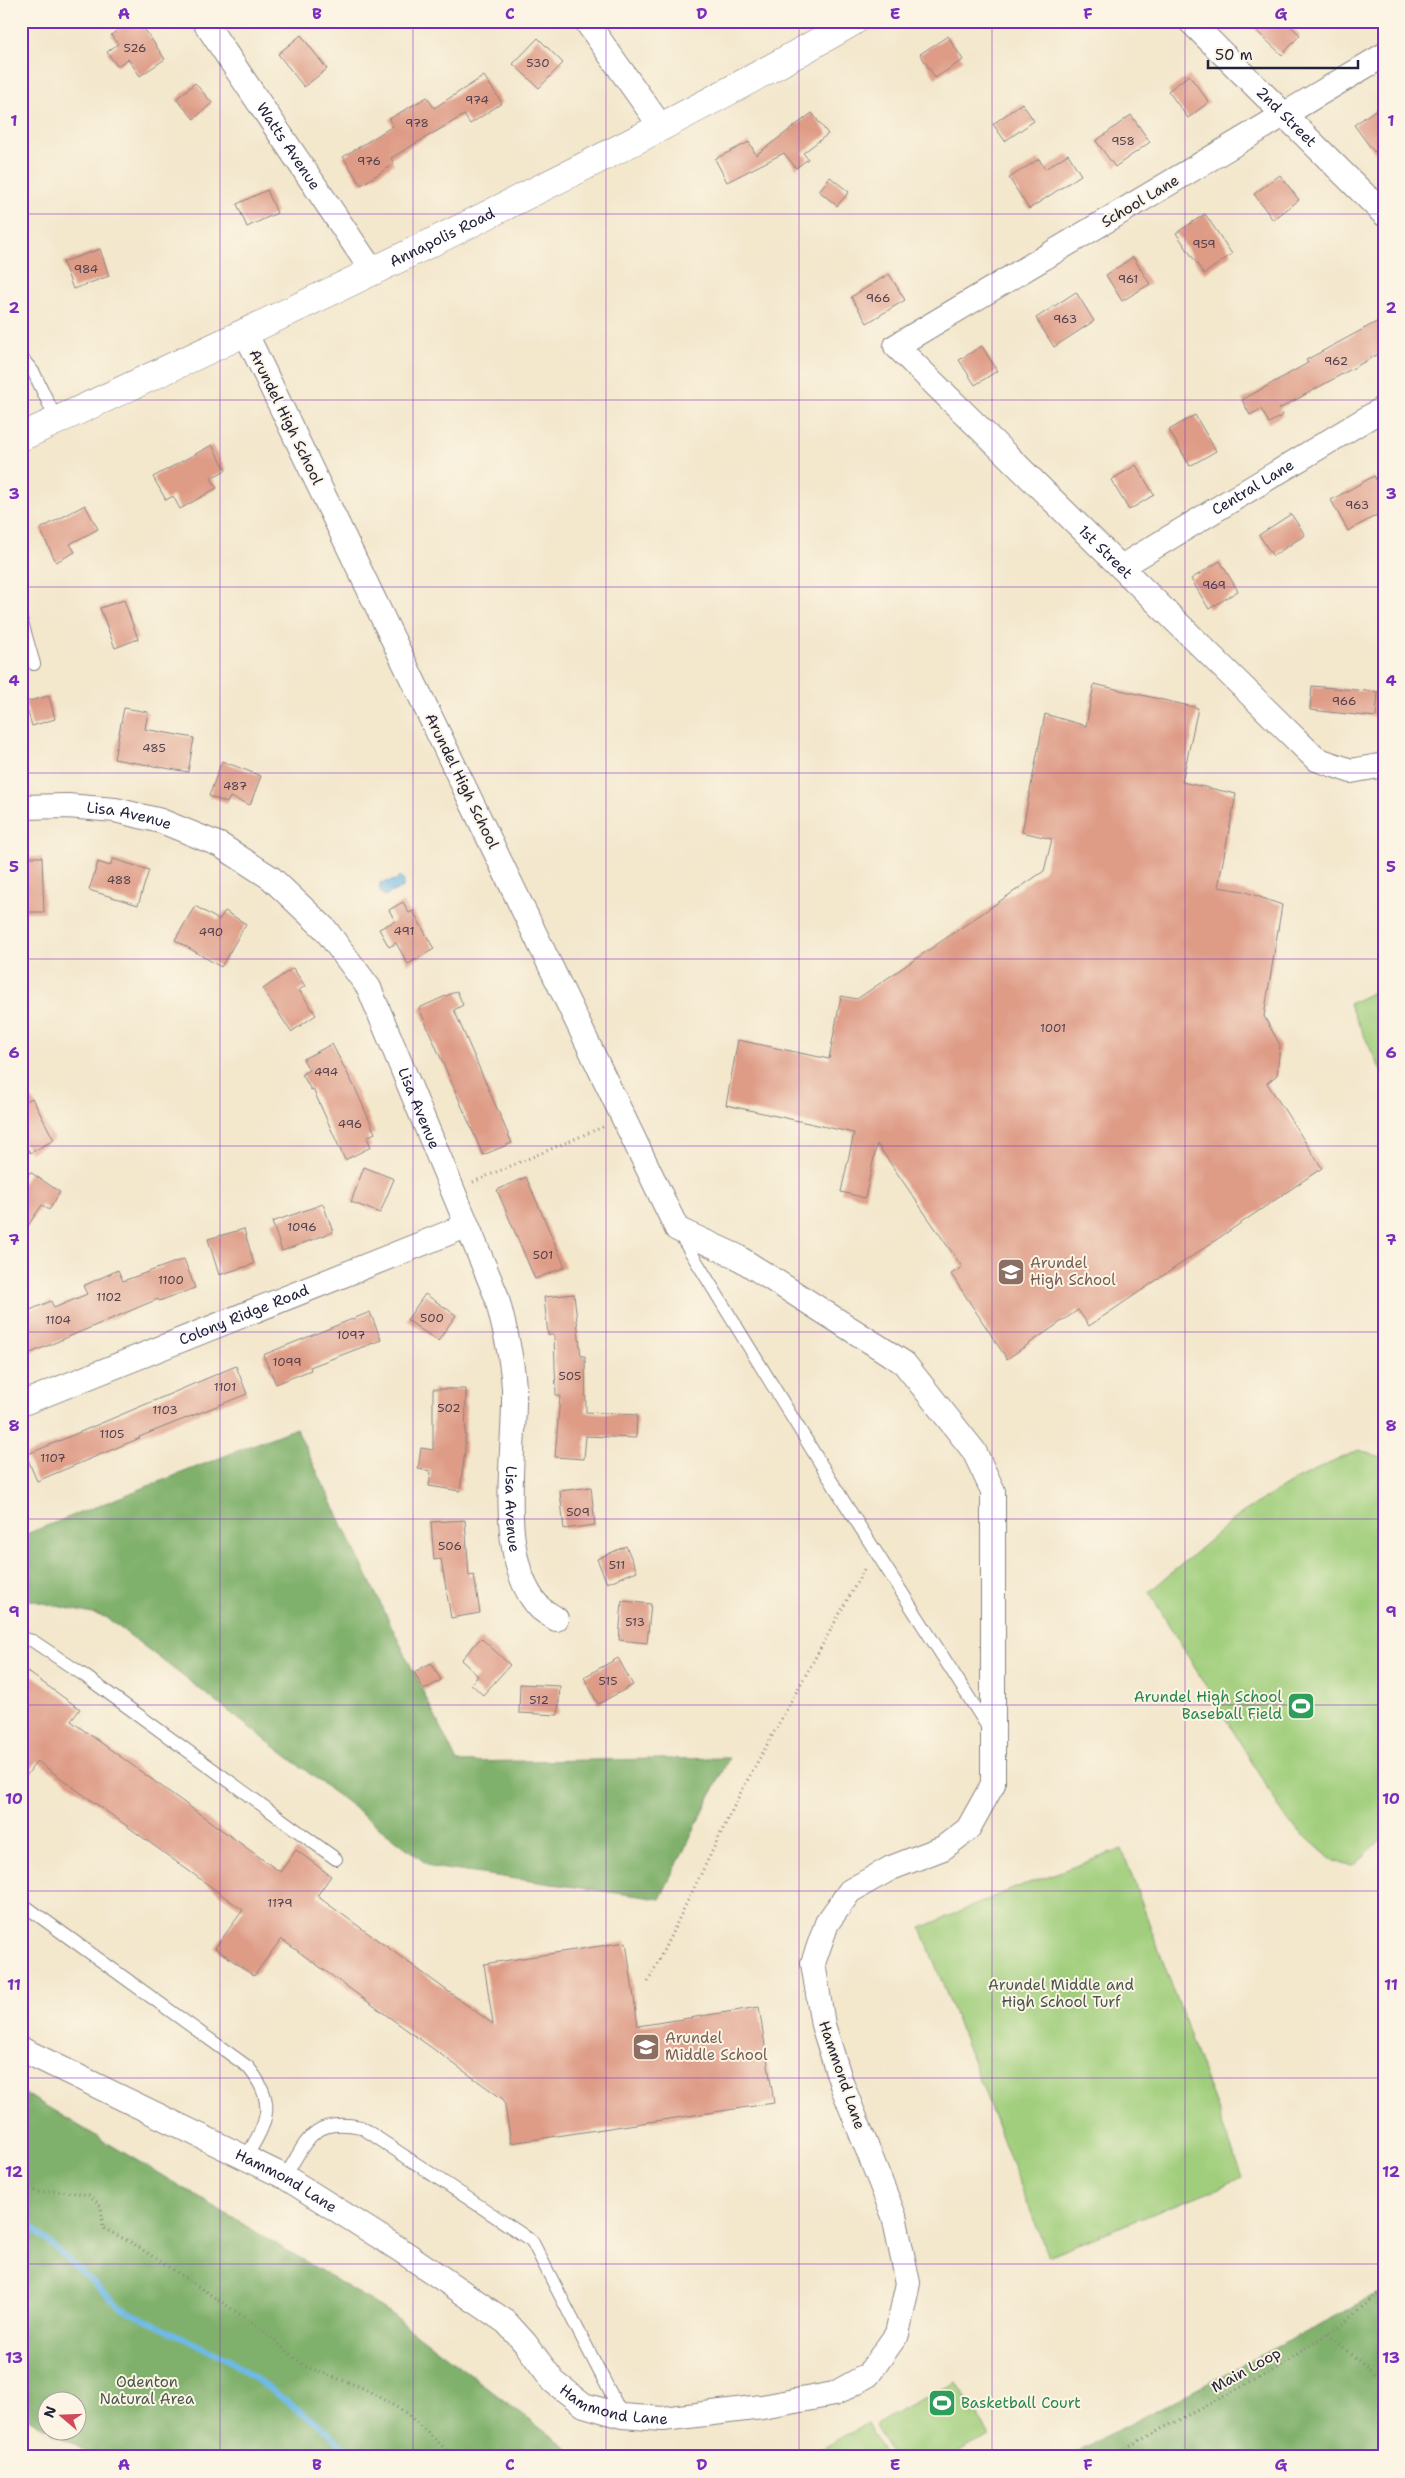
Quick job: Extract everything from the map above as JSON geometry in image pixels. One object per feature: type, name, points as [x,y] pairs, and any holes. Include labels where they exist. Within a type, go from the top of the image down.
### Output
[{"type":"main road","name":"Annapolis Road","points":[[21,437],[246,334],[662,128],[837,25]]},
{"type":"street","name":"Watts Avenue","points":[[204,21],[374,272]]},
{"type":"street","points":[[586,21],[662,128]]},
{"type":"street","name":"2nd Street","points":[[1190,21],[1283,116],[1384,214]]},
{"type":"street","name":"School Lane","points":[[896,346],[1384,54]]},
{"type":"street","name":"Arundel High School","points":[[246,334],[677,1229]]},
{"type":"street","name":"1st Street","points":[[896,346],[1316,759],[1351,770],[1384,765]]},
{"type":"street","name":"Central Lane","points":[[1121,567],[1384,408]]},
{"type":"street","name":"Lisa Avenue","points":[[21,807],[67,806],[115,810],[161,821],[220,845],[271,878],[325,929],[369,988],[496,1295],[509,1341],[514,1388],[510,1493],[517,1561],[523,1582],[540,1608],[556,1618]]},
{"type":"street","name":"Colony Ridge Road","points":[[21,1404],[466,1226]]},
{"type":"street","points":[[677,1229],[736,1256],[904,1363],[974,1451],[993,1491],[993,1736]]},
{"type":"street","name":"Hammond Lane","points":[[21,2049],[285,2177],[399,2248],[506,2322],[526,2343],[554,2382],[584,2405],[622,2416],[663,2419],[762,2407],[834,2394],[868,2375],[897,2334],[908,2282],[894,2216],[836,2067],[823,2025],[813,1963],[827,1923],[850,1891],[892,1868],[942,1848],[968,1829],[993,1784],[993,1736]]},
{"type":"lane","points":[[21,356],[34,373],[57,420]]},
{"type":"lane","points":[[21,619],[34,664]]},
{"type":"lane","name":"Arundel High School","points":[[677,1229],[874,1551],[993,1736]]},
{"type":"lane","points":[[21,1638],[33,1641],[85,1676],[336,1859]]},
{"type":"lane","points":[[21,1903],[248,2068],[262,2084],[268,2110],[260,2135],[246,2157]]},
{"type":"lane","points":[[285,2177],[305,2143],[323,2126],[344,2124],[361,2127],[532,2241],[622,2416]]},
{"type":"path","points":[[451,1190],[624,1118]]},
{"type":"path","points":[[648,1982],[742,1790],[874,1551]]},
{"type":"path","points":[[21,2184],[37,2192],[62,2191],[89,2195],[101,2206],[103,2228],[134,2244],[256,2325],[304,2366],[363,2388],[405,2412],[454,2457]]},
{"type":"path","name":"Main Loop","points":[[1108,2457],[1272,2371],[1345,2322],[1384,2288]]},
{"type":"path","points":[[1327,2334],[1384,2383]]},
{"type":"green space","points":[[1384,987],[1384,1077],[1349,1004]]},
{"type":"green space","points":[[296,1428],[457,1762],[729,1758],[660,1899],[431,1867],[106,1617],[21,1598],[21,1536]]},
{"type":"green space","name":"Arundel High School Baseball Field","points":[[1359,1450],[1384,1458],[1384,1837],[1354,1865],[1334,1862],[1287,1820],[1149,1592],[1242,1513],[1298,1478]]},
{"type":"green space","name":"Arundel Middle and High School Turf","points":[[1122,1849],[1242,2178],[1048,2256],[921,1928],[1015,1888]]},
{"type":"green space","name":"Odenton Natural Area","points":[[21,2091],[383,2308],[578,2457],[96,2457],[66,2440],[88,2440],[88,2390],[38,2390],[38,2424],[21,2414]]},
{"type":"green space","points":[[1384,2291],[1384,2457],[1067,2457]]},
{"type":"green space","name":"Basketball Court","points":[[956,2382],[990,2436],[948,2457],[892,2457],[875,2424]]},
{"type":"green space","points":[[867,2423],[886,2457],[806,2457]]},
{"type":"water","points":[[399,876],[404,881],[403,887],[384,896],[380,892],[380,883],[396,880]]},
{"type":"building","points":[[131,21],[139,21],[165,59],[140,76],[128,59],[117,66],[107,52],[118,44],[111,35]]},
{"type":"building","points":[[1246,21],[1285,21],[1300,35],[1282,55]]},
{"type":"building","points":[[301,35],[327,69],[304,87],[278,54]]},
{"type":"building","points":[[948,36],[963,60],[935,78],[920,54]]},
{"type":"building","points":[[538,38],[563,63],[539,88],[513,64]]},
{"type":"building","points":[[1189,75],[1209,102],[1188,118],[1168,91]]},
{"type":"building","points":[[484,76],[502,103],[470,124],[464,115],[391,158],[394,164],[361,185],[343,157],[393,126],[389,119],[427,97],[434,108]]},
{"type":"building","points":[[195,83],[212,103],[194,119],[176,99]]},
{"type":"building","points":[[1022,103],[1034,121],[1005,141],[993,124]]},
{"type":"building","points":[[1384,104],[1384,145],[1374,152],[1354,125]]},
{"type":"building","points":[[812,113],[828,134],[803,153],[808,159],[796,168],[784,153],[727,182],[715,159],[749,142],[756,155]]},
{"type":"building","points":[[1131,115],[1150,142],[1115,167],[1096,141]]},
{"type":"building","points":[[1068,154],[1081,175],[1029,209],[1009,178],[1039,159],[1045,169]]},
{"type":"building","points":[[1280,175],[1299,200],[1273,220],[1254,194]]},
{"type":"building","points":[[830,177],[849,192],[837,206],[819,191]]},
{"type":"building","points":[[267,190],[277,213],[247,227],[237,204]]},
{"type":"building","points":[[1205,214],[1232,254],[1204,274],[1176,233]]},
{"type":"building","points":[[100,249],[109,276],[73,289],[63,262]]},
{"type":"building","points":[[1133,257],[1150,284],[1122,301],[1106,275]]},
{"type":"building","points":[[889,274],[905,300],[867,323],[851,297]]},
{"type":"building","points":[[1076,292],[1094,321],[1054,347],[1036,318]]},
{"type":"building","points":[[1384,318],[1384,351],[1279,409],[1283,415],[1269,423],[1261,409],[1250,415],[1242,400],[1308,363],[1306,360]]},
{"type":"building","points":[[982,346],[997,371],[975,385],[959,360]]},
{"type":"building","points":[[1195,415],[1216,451],[1190,466],[1169,430]]},
{"type":"building","points":[[212,445],[226,470],[211,478],[217,488],[180,509],[173,496],[166,500],[153,477]]},
{"type":"building","points":[[1136,465],[1154,495],[1129,510],[1111,480]]},
{"type":"building","points":[[1374,476],[1384,493],[1378,499],[1384,511],[1348,531],[1331,500]]},
{"type":"building","points":[[85,505],[98,529],[70,544],[75,552],[56,562],[40,529]]},
{"type":"building","points":[[1291,514],[1305,535],[1273,556],[1259,535]]},
{"type":"building","points":[[1220,561],[1238,591],[1209,609],[1191,579]]},
{"type":"building","points":[[124,600],[138,639],[115,648],[100,608]]},
{"type":"building","name":"Arundel High School","points":[[1094,684],[1198,708],[1182,782],[1236,794],[1218,887],[1243,891],[1282,905],[1264,1016],[1280,1045],[1277,1075],[1267,1083],[1322,1168],[1089,1326],[1078,1310],[1007,1359],[951,1274],[962,1267],[877,1144],[865,1198],[841,1192],[854,1133],[726,1105],[738,1040],[829,1059],[841,996],[857,999],[1044,871],[1052,839],[1022,832],[1045,714],[1086,726]]},
{"type":"building","points":[[1312,686],[1378,692],[1376,717],[1310,710]]},
{"type":"building","points":[[49,696],[55,719],[32,726],[25,702]]},
{"type":"building","points":[[124,708],[148,712],[145,729],[194,738],[188,772],[114,759]]},
{"type":"building","points":[[222,761],[261,776],[250,805],[230,797],[227,803],[209,796]]},
{"type":"building","points":[[21,857],[42,857],[44,912],[21,912]]},
{"type":"building","points":[[113,859],[149,870],[138,905],[89,890],[98,862],[110,866]]},
{"type":"building","points":[[403,902],[409,913],[413,911],[434,949],[408,964],[396,943],[389,947],[379,929],[395,921],[389,910]]},
{"type":"building","points":[[195,906],[219,920],[225,911],[246,924],[221,967],[175,940]]},
{"type":"building","points":[[293,968],[305,986],[299,990],[316,1015],[291,1032],[263,989]]},
{"type":"building","points":[[457,991],[463,1005],[454,1010],[512,1143],[483,1155],[419,1008]]},
{"type":"building","points":[[332,1044],[356,1090],[375,1133],[367,1137],[371,1147],[345,1160],[313,1089],[311,1090],[302,1074],[309,1070],[303,1059]]},
{"type":"building","points":[[32,1098],[54,1140],[30,1153],[21,1137],[21,1104]]},
{"type":"building","points":[[364,1167],[394,1179],[380,1213],[351,1202]]},
{"type":"building","points":[[30,1172],[60,1192],[49,1210],[42,1205],[21,1236],[21,1185]]},
{"type":"building","points":[[526,1177],[565,1267],[535,1279],[497,1190]]},
{"type":"building","points":[[323,1204],[333,1232],[282,1251],[272,1222]]},
{"type":"building","points":[[244,1229],[254,1264],[219,1275],[208,1239]]},
{"type":"building","points":[[184,1259],[195,1288],[159,1301],[158,1299],[21,1357],[21,1314],[51,1301],[54,1308],[87,1294],[83,1286],[118,1270],[123,1281]]},
{"type":"building","points":[[425,1294],[456,1315],[438,1341],[407,1320]]},
{"type":"building","points":[[574,1294],[581,1356],[585,1356],[586,1412],[637,1415],[636,1438],[586,1436],[584,1459],[555,1457],[560,1396],[556,1396],[554,1335],[548,1335],[544,1297]]},
{"type":"building","points":[[370,1312],[381,1340],[310,1367],[311,1370],[276,1384],[263,1355]]},
{"type":"building","points":[[236,1366],[247,1394],[139,1437],[37,1481],[26,1455]]},
{"type":"building","points":[[433,1389],[466,1389],[465,1450],[460,1491],[429,1486],[431,1471],[418,1469],[421,1448],[433,1450]]},
{"type":"building","points":[[591,1487],[595,1525],[564,1529],[560,1491]]},
{"type":"building","points":[[465,1520],[469,1576],[474,1575],[480,1613],[451,1618],[441,1559],[434,1560],[431,1522]]},
{"type":"building","points":[[626,1546],[637,1571],[607,1583],[597,1559]]},
{"type":"building","points":[[622,1601],[651,1604],[647,1643],[619,1640]]},
{"type":"building","points":[[481,1638],[510,1665],[483,1695],[471,1684],[478,1676],[461,1660]]},
{"type":"building","points":[[618,1658],[633,1685],[598,1704],[584,1677]]},
{"type":"building","points":[[431,1663],[441,1680],[424,1690],[414,1672]]},
{"type":"building","name":"Arundel Middle School","points":[[21,1667],[80,1709],[71,1721],[280,1872],[296,1850],[331,1876],[317,1896],[493,2024],[484,1964],[626,1942],[638,2026],[759,2007],[774,2103],[511,2143],[504,2100],[281,1939],[254,1976],[215,1948],[243,1910],[37,1761],[21,1783]]},
{"type":"building","points":[[520,1684],[560,1686],[558,1715],[519,1713]]},
{"type":"waterway","points":[[21,2217],[121,2308],[231,2361],[321,2426],[354,2457]]},
{"type":"place","name":"Arundel High School","points":[[1011,1272]]},
{"type":"place","name":"Arundel High School Baseball Field","points":[[1301,1706]]},
{"type":"place","name":"Arundel Middle School","points":[[646,2047]]},
{"type":"place","name":"Basketball Court","points":[[942,2403]]}]
